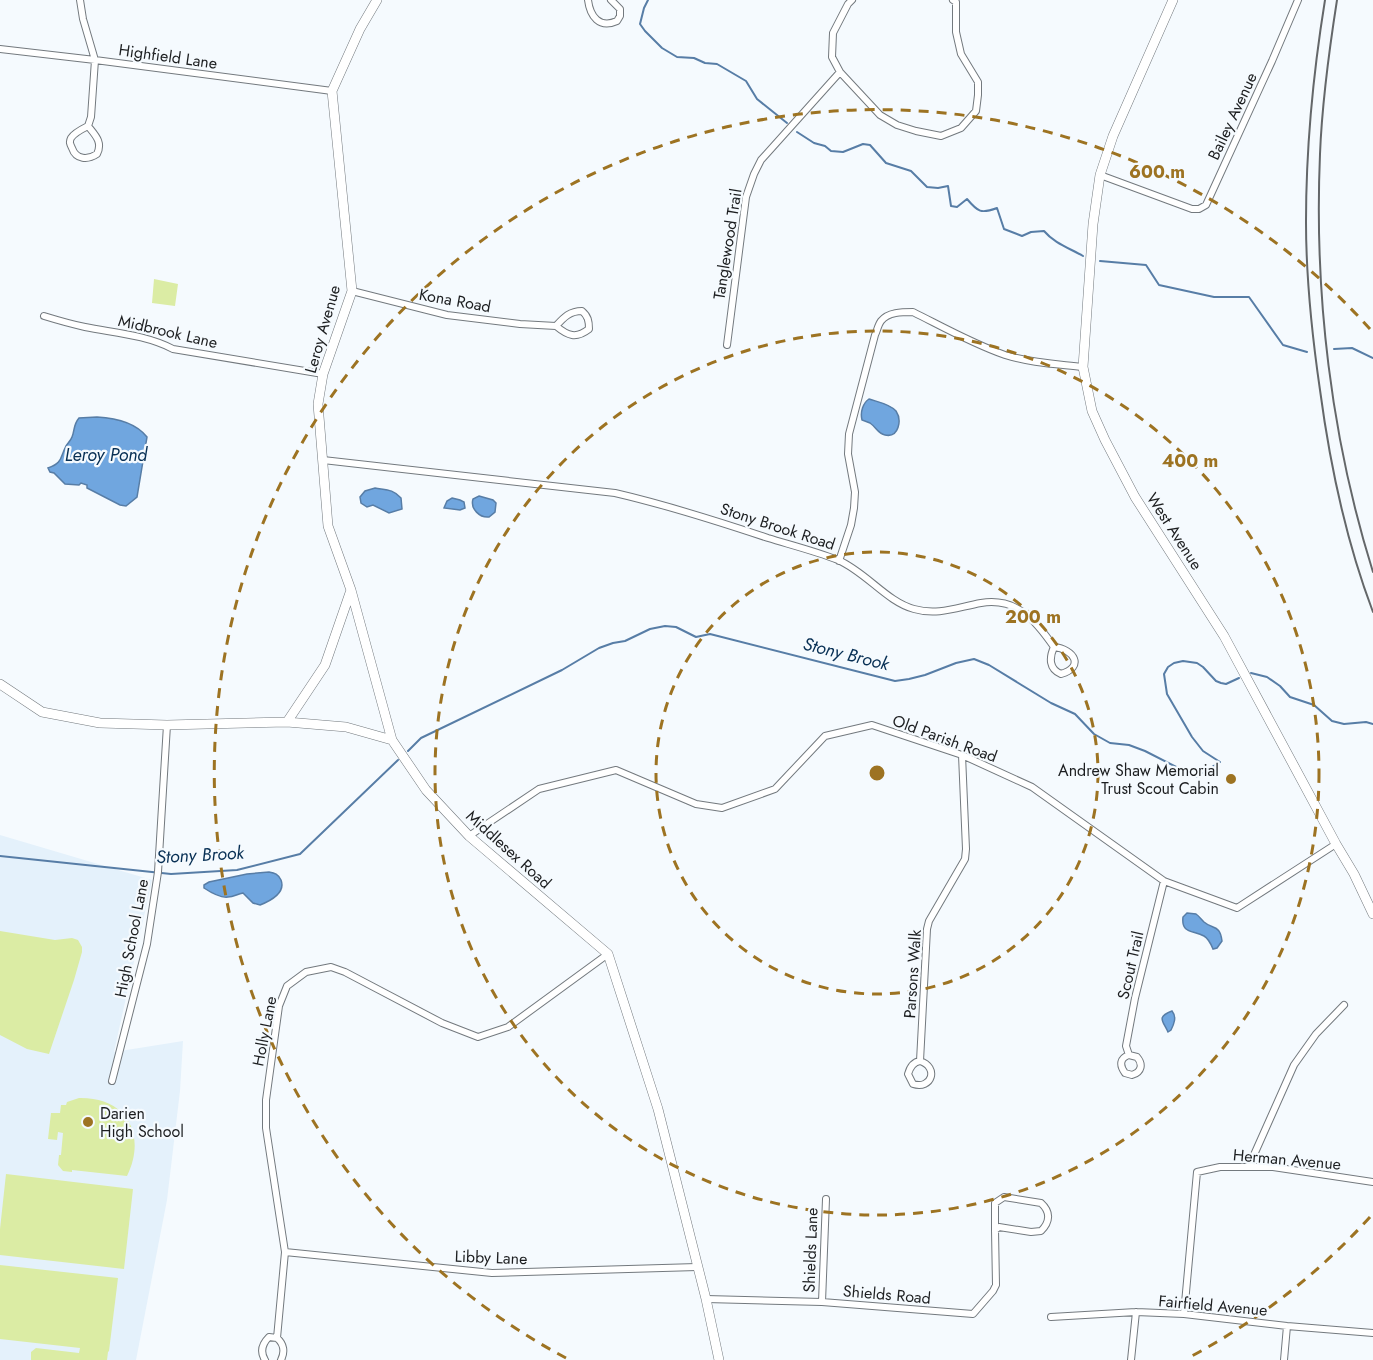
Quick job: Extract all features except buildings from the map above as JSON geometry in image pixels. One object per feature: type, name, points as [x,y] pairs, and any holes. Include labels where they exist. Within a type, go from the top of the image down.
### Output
[{"type":"main road","name":"Leroy Avenue","points":[[377,0],[360,29],[332,92],[352,291],[323,374],[318,404],[328,526],[351,590],[392,740]]},
{"type":"main road","name":"West Avenue","points":[[1173,0],[1113,136],[1100,175],[1083,367],[1092,411],[1136,497],[1224,636],[1354,874],[1373,914]]},
{"type":"main road","points":[[287,722],[325,665],[351,590]]},
{"type":"main road","points":[[0,684],[42,712],[100,723],[167,725],[287,722],[346,727],[392,740]]},
{"type":"main road","name":"Middlesex Road","points":[[392,740],[426,790],[469,836],[608,954]]},
{"type":"main road","points":[[608,954],[658,1109],[719,1360]]},
{"type":"street","points":[[80,0],[95,60],[91,117],[88,126],[73,136],[70,144],[74,153],[81,158],[97,154],[100,147],[88,126]]},
{"type":"street","points":[[588,0],[589,9],[598,21],[605,24],[617,21],[620,16],[620,9],[611,0]]},
{"type":"street","points":[[852,0],[833,33],[832,57],[840,72],[880,115],[916,131],[941,136],[960,128],[976,111],[978,82],[961,54],[956,32],[956,2],[953,0]]},
{"type":"street","name":"Bailey Avenue","points":[[1100,175],[1192,209],[1199,209],[1206,205],[1298,0]]},
{"type":"street","name":"Highfield Lane","points":[[0,49],[332,92]]},
{"type":"street","name":"Tanglewood Trail","points":[[727,345],[746,197],[754,174],[761,160],[840,72]]},
{"type":"street","name":"Kona Road","points":[[352,291],[447,315],[556,326],[564,333],[574,336],[583,334],[589,329],[589,322],[587,315],[582,311],[575,311],[567,314],[556,326]]},
{"type":"street","name":"Stony Brook Road","points":[[323,460],[615,493],[668,506],[839,561],[854,508],[855,492],[848,454],[849,434],[875,335],[881,321],[890,315],[913,312],[985,347],[1007,355],[1038,363],[1083,367]]},
{"type":"street","name":"Midbrook Lane","points":[[44,316],[84,327],[159,342],[173,349],[323,374]]},
{"type":"street","points":[[839,561],[865,576],[899,603],[913,609],[946,611],[981,603],[1003,603],[1013,606],[1030,616],[1054,647],[1073,654],[1075,657],[1073,668],[1070,671],[1061,674],[1054,670],[1050,657],[1054,647]]},
{"type":"street","name":"High School Lane","points":[[112,1082],[147,944],[158,872],[167,725]]},
{"type":"street","name":"Old Parish Road","points":[[469,836],[539,789],[616,770],[696,804],[722,808],[775,789],[825,736],[872,725],[962,755],[1032,788],[1164,881],[1237,908],[1336,844]]},
{"type":"street","name":"Parsons Walk","points":[[920,1061],[927,929],[929,921],[965,859],[962,755]]},
{"type":"street","name":"Scout Trail","points":[[1130,1055],[1126,1046],[1130,1025],[1164,881]]},
{"type":"street","name":"Holly Lane","points":[[281,1360],[284,1349],[277,1338],[285,1252],[266,1128],[266,1100],[279,1006],[287,986],[306,972],[331,967],[345,972],[442,1023],[478,1036],[508,1027],[608,954]]},
{"type":"street","points":[[1249,1166],[1294,1065],[1316,1034],[1344,1005]]},
{"type":"street","name":"Herman Avenue","points":[[1184,1314],[1197,1172],[1220,1167],[1273,1167],[1373,1182]]},
{"type":"street","name":"Shields Road","points":[[706,1299],[822,1302],[973,1314],[996,1285],[995,1230],[995,1203],[1004,1197],[1041,1203],[1048,1213],[1048,1220],[1041,1231],[1031,1232],[999,1227],[995,1230]]},
{"type":"street","name":"Shields Lane","points":[[822,1302],[826,1198]]},
{"type":"street","name":"Libby Lane","points":[[285,1252],[492,1273],[697,1267]]},
{"type":"street","points":[[1131,1360],[1136,1312]]},
{"type":"street","name":"Fairfield Avenue","points":[[1051,1317],[1136,1312],[1184,1314],[1373,1333]]},
{"type":"street","points":[[1284,1360],[1287,1326]]},
{"type":"street","points":[[265,1360],[262,1353],[264,1344],[269,1337],[277,1338]]},
{"type":"shaded area","name":"Darien High School","points":[[0,835],[152,880],[114,1052],[183,1041],[180,1091],[167,1200],[136,1360],[0,1360]]},
{"type":"green space","points":[[154,279],[178,284],[175,306],[152,303]]},
{"type":"green space","points":[[0,931],[55,940],[72,938],[78,940],[82,947],[74,980],[49,1054],[27,1049],[0,1035]]},
{"type":"green space","points":[[79,1098],[96,1099],[110,1104],[121,1111],[128,1121],[135,1146],[133,1161],[127,1176],[63,1171],[58,1165],[63,1133],[58,1132],[57,1140],[48,1139],[51,1113],[60,1113],[61,1105],[66,1105],[67,1102]]},
{"type":"green space","points":[[6,1174],[133,1189],[124,1269],[0,1255],[0,1229]]},
{"type":"green space","points":[[0,1265],[118,1278],[107,1360],[31,1360],[31,1352],[36,1348],[79,1353],[80,1348],[0,1339]]},
{"type":"water","points":[[869,399],[887,405],[896,411],[899,423],[893,434],[883,434],[870,423],[862,420],[862,408]]},
{"type":"water","name":"Leroy Pond","points":[[97,417],[125,422],[137,428],[147,437],[137,497],[126,506],[87,488],[87,485],[65,484],[48,468],[60,459],[72,438],[79,418]]},
{"type":"water","points":[[375,488],[389,490],[398,495],[401,498],[402,509],[389,513],[373,505],[367,507],[361,503],[360,497],[365,491]]},
{"type":"water","points":[[479,496],[496,503],[495,512],[489,517],[482,516],[474,509],[473,499]]},
{"type":"water","points":[[452,498],[464,502],[465,508],[460,510],[444,508],[447,501]]},
{"type":"water","points":[[269,872],[279,876],[281,889],[272,899],[260,905],[253,903],[243,893],[225,897],[204,888],[204,885],[209,882]]},
{"type":"water","points":[[1187,913],[1196,914],[1220,932],[1222,941],[1217,948],[1213,949],[1209,940],[1204,936],[1186,929],[1183,917]]},
{"type":"water","points":[[1172,1011],[1175,1020],[1168,1032],[1162,1017]]},
{"type":"waterway","points":[[648,0],[640,24],[662,48],[677,57],[694,58],[705,63],[717,64],[746,81],[757,99],[787,123]]},
{"type":"waterway","points":[[797,132],[831,151],[843,152],[863,144],[870,145],[886,163],[911,171],[927,187],[948,186],[951,206],[957,207],[967,199],[980,211],[997,208],[1004,229],[1022,236],[1031,232],[1044,231],[1057,242],[1083,256]]},
{"type":"waterway","points":[[1100,261],[1146,265],[1159,285],[1214,297],[1249,297],[1283,345],[1307,352]]},
{"type":"waterway","points":[[1334,349],[1352,348],[1373,358]]},
{"type":"waterway","name":"Stony Brook","points":[[408,751],[421,738],[562,670],[599,648],[625,641],[650,629],[665,626],[676,627],[696,637],[710,634],[895,681],[925,675],[974,659],[989,665],[1051,703],[1075,714],[1094,734],[1110,743],[1129,745],[1145,751],[1196,777],[1220,762],[1203,751],[1192,737],[1167,694],[1164,674],[1168,667],[1183,661],[1197,663],[1221,683],[1226,684],[1239,678]]},
{"type":"waterway","name":"Stony Brook","points":[[1251,673],[1267,677],[1290,697],[1314,705],[1332,721],[1344,724],[1366,722],[1373,724]]},
{"type":"waterway","name":"Stony Brook","points":[[0,856],[171,874],[237,870],[300,854],[398,760]]},
{"type":"railway","points":[[1325,0],[1309,139],[1306,194],[1308,285],[1317,369],[1334,474],[1347,530],[1373,612]]},
{"type":"railway","points":[[1337,0],[1326,77],[1320,154],[1320,260],[1323,312],[1336,418],[1358,521],[1373,572]]},
{"type":"place","name":"Andrew Shaw Memorial Trust Scout Cabin","points":[[1231,779]]},
{"type":"place","name":"Darien High School","points":[[88,1122]]}]
